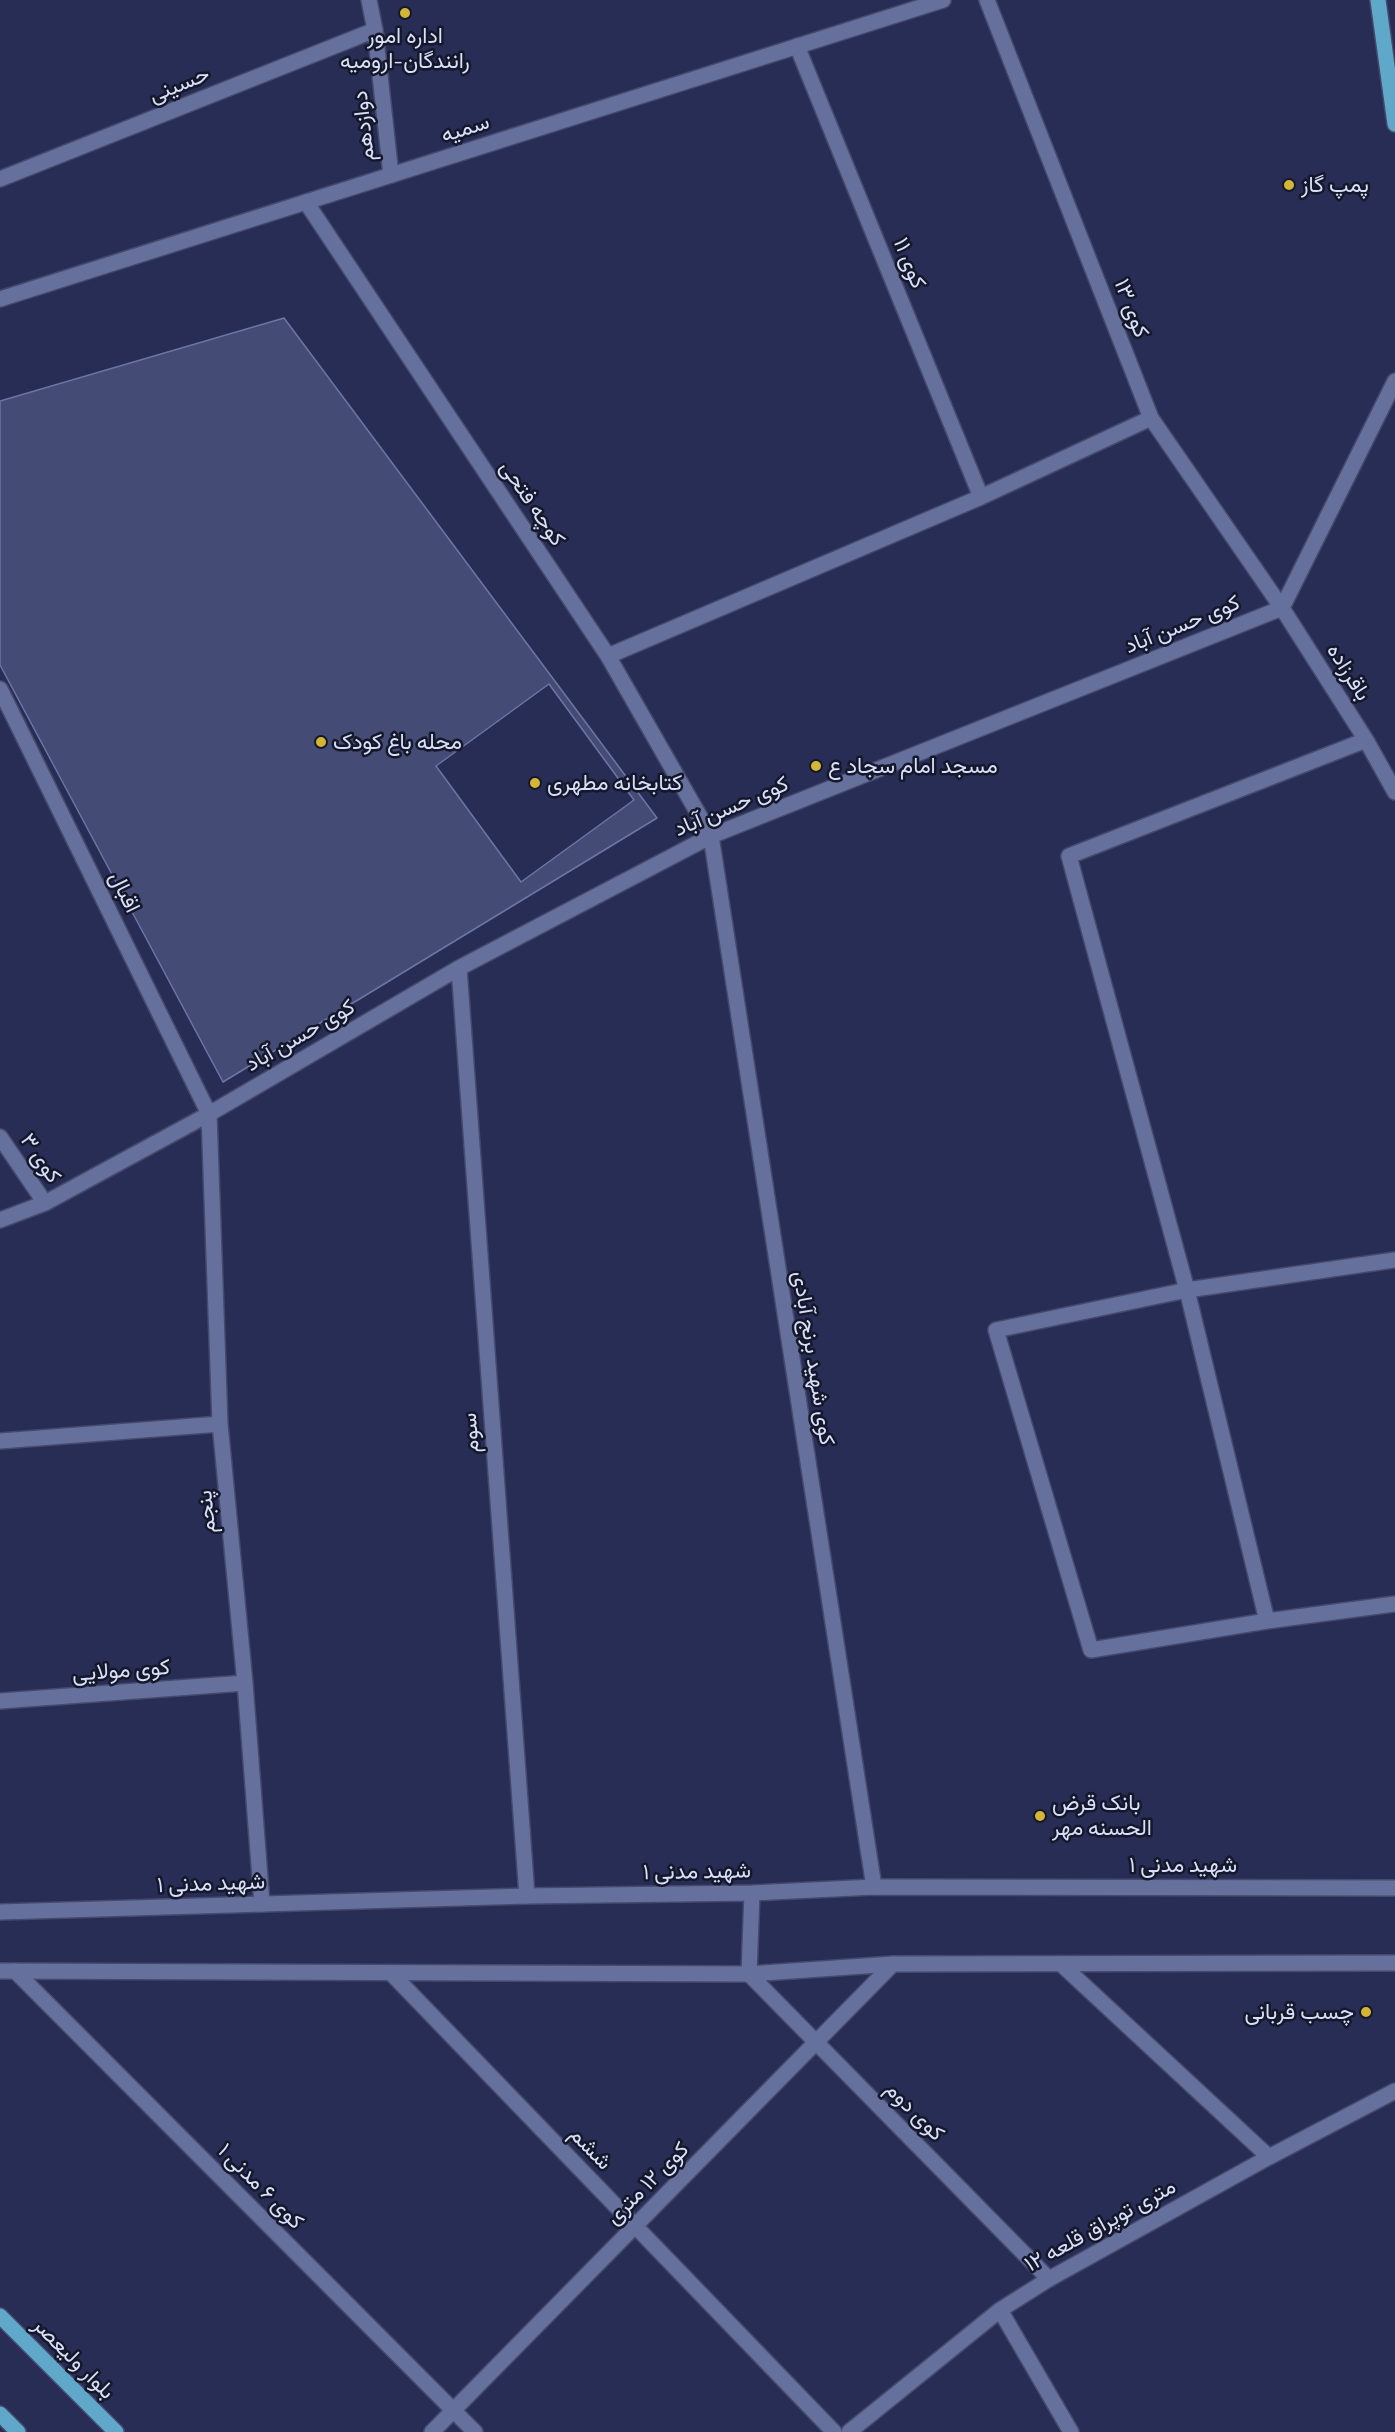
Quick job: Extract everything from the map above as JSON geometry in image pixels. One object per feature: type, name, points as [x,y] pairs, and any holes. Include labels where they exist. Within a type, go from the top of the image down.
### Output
[{"type":"main road","points":[[1378,0],[1395,124]]},
{"type":"main road","name":"بلوار ولیعصر","points":[[0,2316],[116,2432]]},
{"type":"main road","points":[[0,2414],[18,2432]]},
{"type":"street","name":"دوازدهم","points":[[369,0],[375,30],[391,175]]},
{"type":"street","name":"سمیه","points":[[0,299],[943,0]]},
{"type":"street","name":"کوی ۱۳","points":[[987,0],[1151,418],[1282,608]]},
{"type":"street","name":"حسینی","points":[[0,179],[375,30]]},
{"type":"street","name":"کوی ۱۱","points":[[797,46],[981,497]]},
{"type":"street","name":"کوچه فتحی","points":[[306,202],[608,656],[711,836]]},
{"type":"street","points":[[1282,608],[1395,381]]},
{"type":"street","points":[[608,656],[981,497],[1151,418]]},
{"type":"street","name":"باقرزاده","points":[[1282,608],[1366,740],[1395,792]]},
{"type":"street","name":"کوی حسن آباد","points":[[0,1220],[45,1203],[209,1114],[459,968],[711,836],[1282,608]]},
{"type":"street","name":"اقبال","points":[[0,689],[209,1114]]},
{"type":"street","points":[[1267,1621],[1187,1290],[1070,856],[1366,740]]},
{"type":"street","name":"کوی شهید برنج آبادی","points":[[711,836],[874,1887]]},
{"type":"street","name":"سوم","points":[[459,968],[526,1896]]},
{"type":"street","name":"پنجم","points":[[209,1114],[220,1424],[245,1683],[262,1904]]},
{"type":"street","name":"کوی ۳","points":[[0,1137],[45,1203]]},
{"type":"street","points":[[1395,1260],[1187,1290],[996,1330],[1090,1650],[1267,1621],[1395,1604]]},
{"type":"street","points":[[0,1441],[220,1424]]},
{"type":"street","name":"کوی مولایی","points":[[0,1701],[245,1683]]},
{"type":"street","name":"شهید مدنی ۱","points":[[0,1912],[526,1896],[752,1893],[874,1887],[1395,1888]]},
{"type":"street","points":[[749,1974],[752,1893]]},
{"type":"street","points":[[7,1971],[749,1974],[893,1964],[1395,1963]]},
{"type":"street","name":"کوی ۱۲ متری","points":[[432,2432],[893,1964]]},
{"type":"street","points":[[1061,1964],[1269,2157]]},
{"type":"street","name":"کوی ۶ مدنی ۱","points":[[7,1971],[475,2432]]},
{"type":"street","name":"ششم","points":[[391,1973],[834,2432]]},
{"type":"street","name":"کوی دوم","points":[[749,1974],[1049,2279]]},
{"type":"street","name":"۱۲ متری توپراق قلعه","points":[[849,2432],[1000,2310],[1049,2279],[1269,2157],[1395,2091]]},
{"type":"street","points":[[1000,2310],[1071,2432]]},
{"type":"building","name":"محله باغ کودک","points":[[284,318],[657,818],[223,1082],[0,665],[0,401]]},
{"type":"building","name":"کتابخانه مطهری","points":[[549,684],[634,800],[521,882],[436,766]]},
{"type":"place","name":"اداره امور رانندگان-ارومیه","points":[[405,13]]},
{"type":"place","name":"پمپ گاز","points":[[1289,185]]},
{"type":"place","name":"محله باغ کودک","points":[[321,742]]},
{"type":"place","name":"مسجد امام سجاد ع","points":[[816,766]]},
{"type":"place","name":"کتابخانه مطهری","points":[[535,783]]},
{"type":"place","name":"بانک قرض الحسنه مهر","points":[[1040,1816]]},
{"type":"place","name":"چسب قربانی","points":[[1366,2012]]}]
